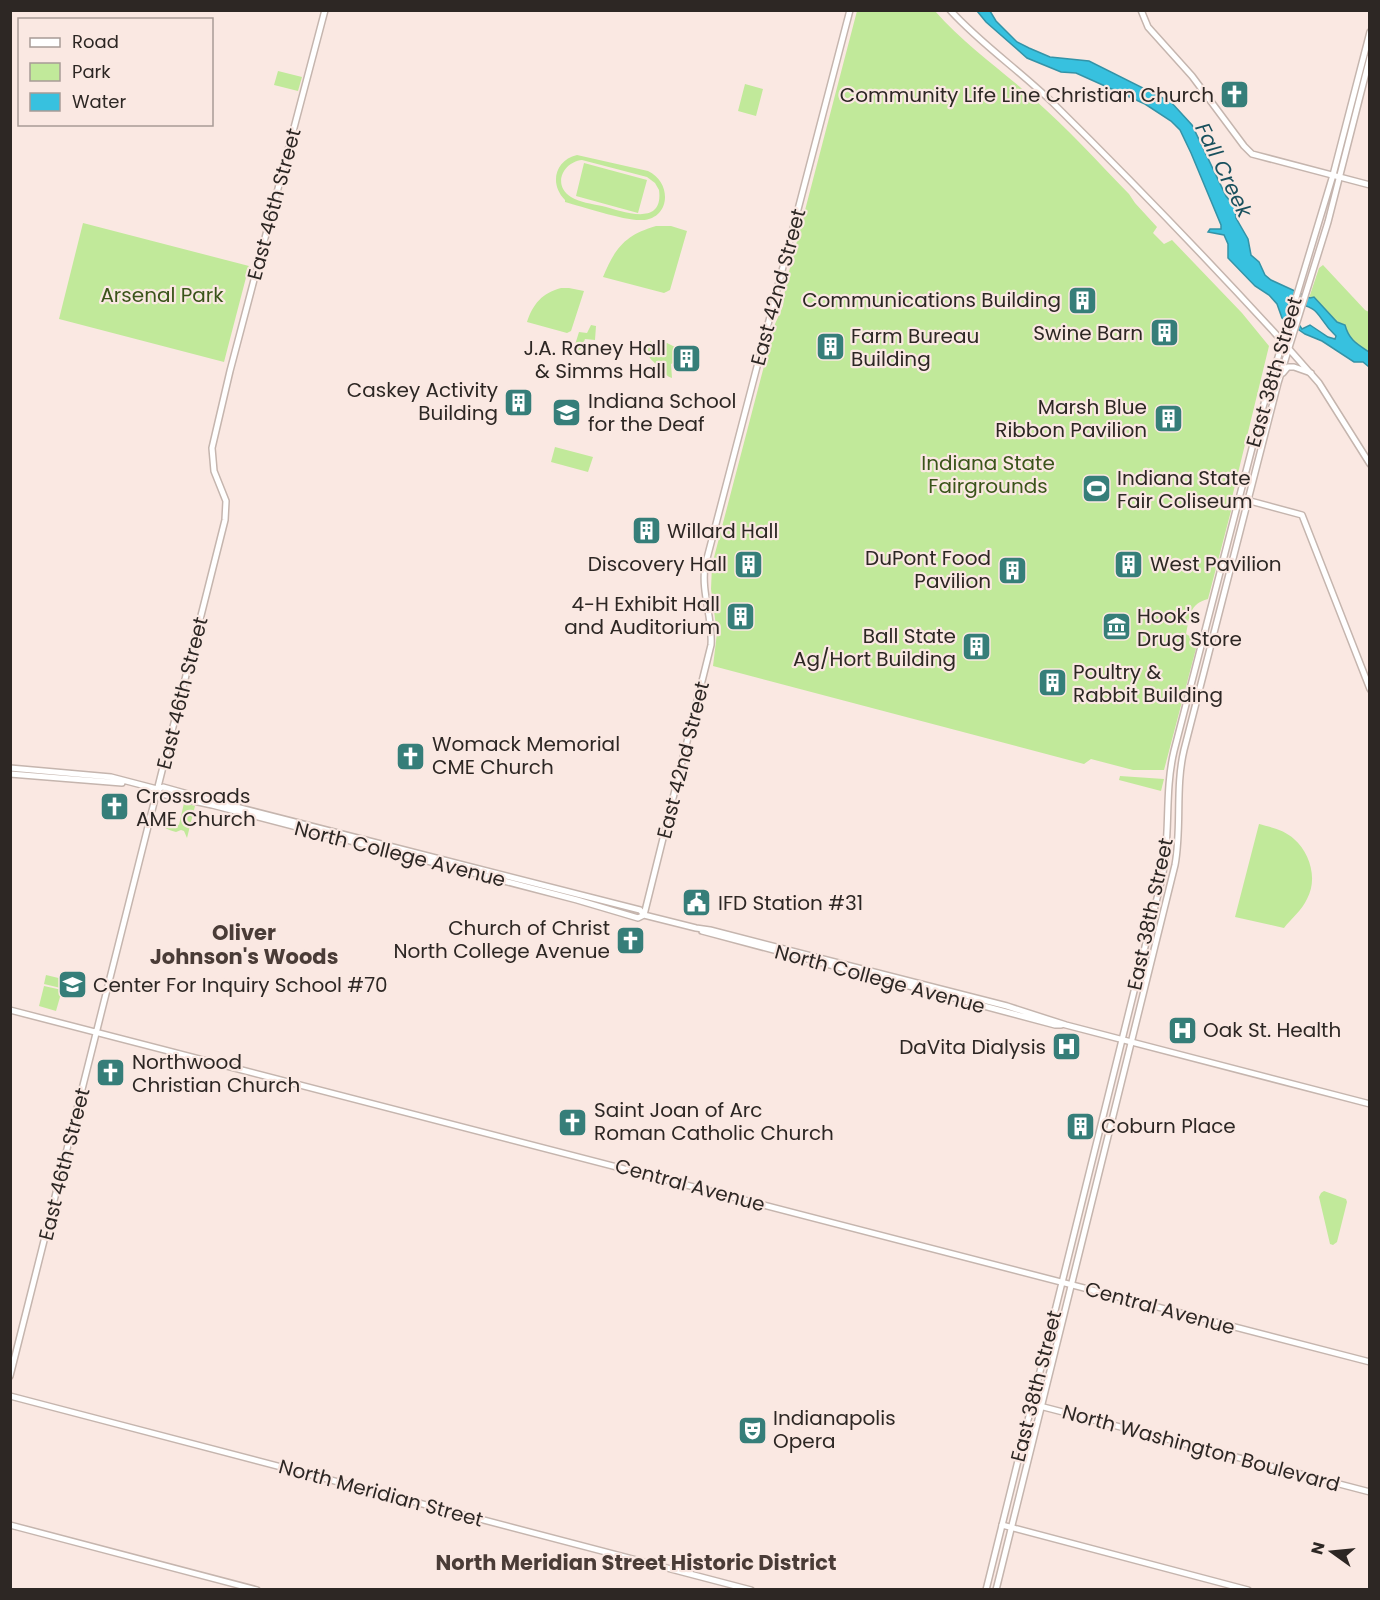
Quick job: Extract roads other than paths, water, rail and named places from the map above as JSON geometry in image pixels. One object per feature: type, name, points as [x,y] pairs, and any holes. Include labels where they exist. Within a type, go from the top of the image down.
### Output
[{"type":"main road","name":"East 46th Street","points":[[10,1376],[226,516],[226,503],[214,471],[212,448],[230,371],[325,10]]},
{"type":"main road","name":"East 42nd Street","points":[[644,915],[711,645],[710,621],[704,590],[705,566],[850,10]]},
{"type":"main road","points":[[950,10],[964,26],[1049,100],[1088,138],[1255,311],[1311,373],[1370,464]]},
{"type":"main road","points":[[1141,10],[1148,27],[1192,76],[1252,154],[1370,184]]},
{"type":"main road","name":"East 38th Street","points":[[986,1590],[1166,861],[1169,837],[1169,783],[1173,758],[1239,498],[1305,261],[1333,175],[1370,32]]},
{"type":"main road","name":"East 38th Street","points":[[996,1590],[1175,861],[1181,765],[1278,383],[1340,177],[1370,57]]},
{"type":"main road","points":[[1278,383],[1288,367],[1311,373]]},
{"type":"main road","points":[[1239,498],[1302,515],[1370,689]]},
{"type":"main road","name":"North College Avenue","points":[[10,768],[111,777],[131,784]]},
{"type":"main road","name":"North College Avenue","points":[[10,774],[172,789],[640,910],[644,915],[696,928],[710,934],[1055,1025],[1066,1025],[1370,1104]]},
{"type":"main road","name":"Central Avenue","points":[[10,1010],[1370,1362]]},
{"type":"main road","name":"North Meridian Street","points":[[10,1396],[751,1590]]},
{"type":"main road","name":"North Washington Boulevard","points":[[1032,1404],[1370,1492]]},
{"type":"main road","points":[[10,1525],[257,1590]]},
{"type":"main road","points":[[1002,1525],[1248,1590]]},
{"type":"water","name":"Fall Creek","points":[[977,11],[990,11],[996,21],[1017,42],[1029,48],[1050,57],[1089,61],[1171,102],[1192,125],[1226,196],[1230,201],[1234,201],[1236,218],[1248,239],[1251,255],[1259,262],[1265,275],[1310,298],[1314,297],[1337,322],[1345,325],[1354,341],[1369,352],[1369,367],[1363,362],[1354,362],[1282,318],[1277,304],[1269,295],[1255,286],[1228,258],[1228,244],[1224,235],[1208,232],[1210,229],[1221,229],[1221,225],[1180,130],[1171,121],[1145,104],[1076,73],[1061,72],[1027,58],[986,22]],"holes":[[[1290,302],[1301,304],[1318,314],[1336,336],[1335,339],[1310,325],[1302,329],[1287,307]]]},
{"type":"place","name":"Community Life Line Christian Church","points":[[1235,95]]},
{"type":"place","name":"Communications Building","points":[[1082,300]]},
{"type":"place","name":"Swine Barn","points":[[1164,333]]},
{"type":"place","name":"Farm Bureau Building","points":[[830,347]]},
{"type":"place","name":"J.A. Raney Hall & Simms Hall","points":[[687,359]]},
{"type":"place","name":"Caskey Activity Building","points":[[519,402]]},
{"type":"place","name":"Indiana School for the Deaf","points":[[567,413]]},
{"type":"place","name":"Marsh Blue Ribbon Pavilion","points":[[1168,419]]},
{"type":"place","name":"Indiana State Fair Coliseum","points":[[1096,489]]},
{"type":"place","name":"Willard Hall","points":[[646,531]]},
{"type":"place","name":"Discovery Hall","points":[[748,564]]},
{"type":"place","name":"West Pavilion","points":[[1129,564]]},
{"type":"place","name":"DuPont Food Pavilion","points":[[1012,570]]},
{"type":"place","name":"4-H Exhibit Hall and Auditorium","points":[[741,616]]},
{"type":"place","name":"Hook's Drug Store","points":[[1116,627]]},
{"type":"place","name":"Ball State Ag/Hort Building","points":[[977,647]]},
{"type":"place","name":"Poultry & Rabbit Building","points":[[1052,683]]},
{"type":"place","name":"Womack Memorial CME Church","points":[[411,756]]},
{"type":"place","name":"Crossroads AME Church","points":[[115,807]]},
{"type":"place","name":"IFD Station #31","points":[[697,903]]},
{"type":"place","name":"Church of Christ North College Avenue","points":[[631,940]]},
{"type":"place","name":"Center For Inquiry School #70","points":[[72,985]]},
{"type":"place","name":"Oak St. Health","points":[[1182,1030]]},
{"type":"place","name":"DaVita Dialysis","points":[[1067,1047]]},
{"type":"place","name":"Northwood Christian Church","points":[[111,1073]]},
{"type":"place","name":"Saint Joan of Arc Roman Catholic Church","points":[[573,1122]]},
{"type":"place","name":"Coburn Place","points":[[1080,1126]]},
{"type":"place","name":"Indianapolis Opera","points":[[752,1430]]},
{"type":"district","name":"Oliver Johnson's Woods","points":[[244,944]]},
{"type":"district","name":"North Meridian Street Historic District","points":[[636,1562]]},
{"type":"park label","name":"Arsenal Park","points":[[162,295]]},
{"type":"park label","name":"Indiana State Fairgrounds","points":[[988,474]]}]
